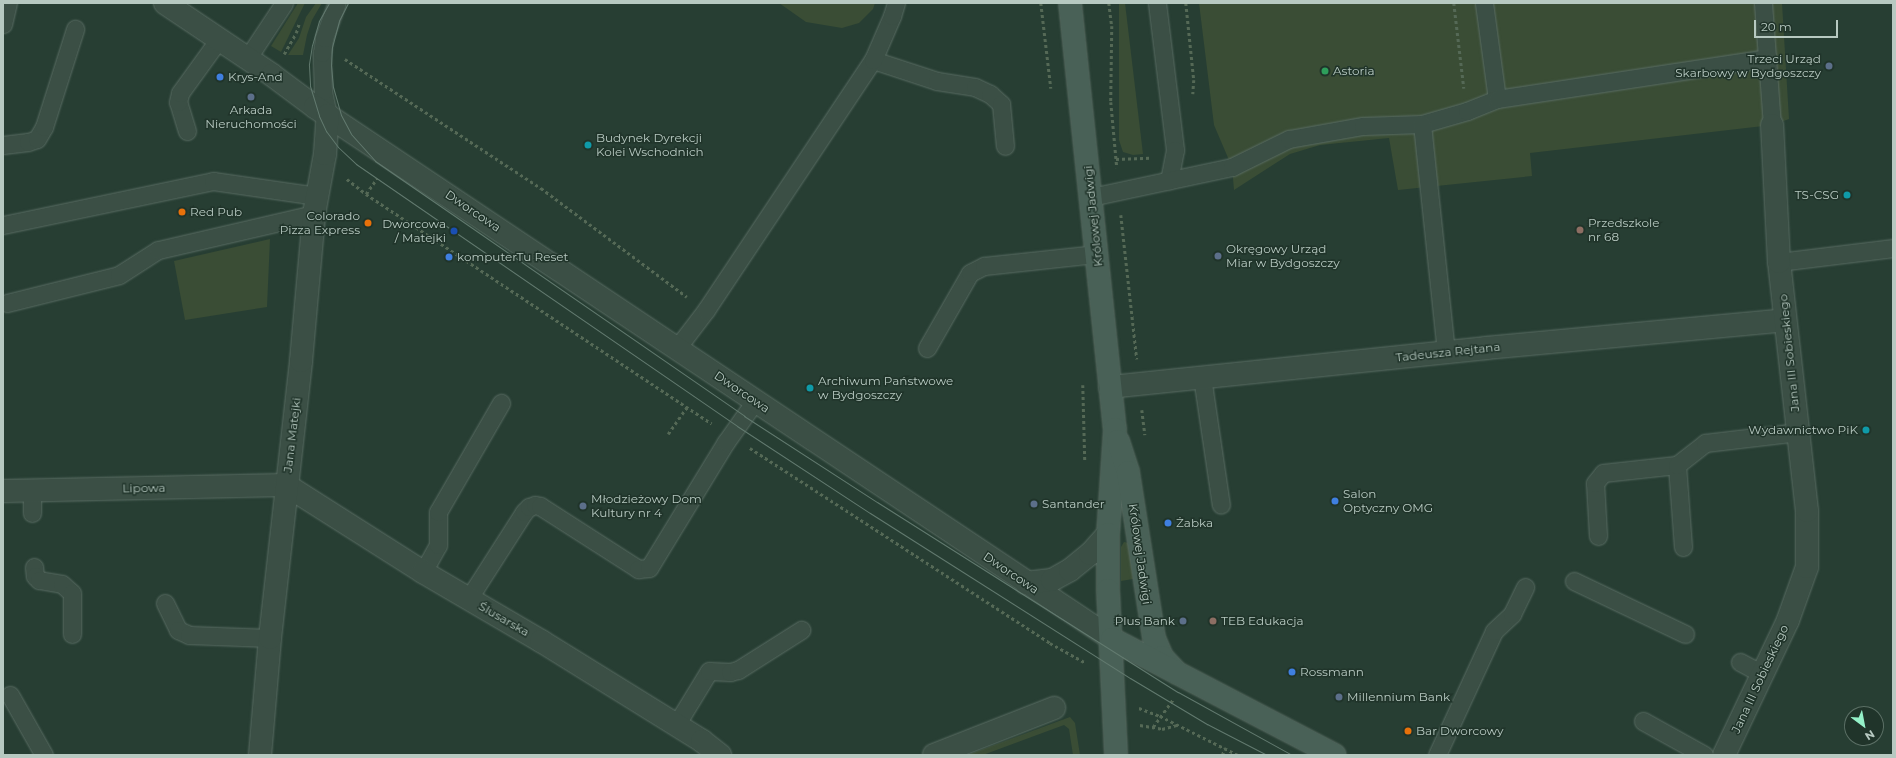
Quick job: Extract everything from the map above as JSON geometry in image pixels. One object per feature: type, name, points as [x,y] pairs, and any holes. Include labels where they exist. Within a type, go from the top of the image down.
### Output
[{"type":"street","name":"Dworcowa","points":[[165,3],[272,75],[328,115],[1026,583],[1112,638],[1335,755]]},
{"type":"street","name":"Królowej Jadwigi","points":[[1070,3],[1114,429],[1108,534],[1108,590],[1112,638],[1116,755]]},
{"type":"street","name":"Jana Matejki","points":[[260,755],[270,638],[301,361],[315,205],[324,154],[328,115]]},
{"type":"street","name":"Jana III Sobieskiego","points":[[1724,755],[1788,620],[1807,567],[1807,511],[1779,262],[1772,126]]},
{"type":"street","name":"Tadeusza Rejtana","points":[[1110,387],[1446,352],[1785,320]]},
{"type":"street","name":"Królowej Jadwigi","points":[[1114,429],[1128,472],[1154,638],[1162,657],[1177,673]]},
{"type":"street","name":"Lipowa","points":[[3,491],[286,485]]},
{"type":"street","name":"Ślusarska","points":[[286,485],[423,572],[541,641],[676,725],[720,755]]},
{"type":"street","points":[[1026,583],[1052,580],[1070,570],[1090,554],[1108,534]]},
{"type":"street","points":[[934,755],[1054,708]]},
{"type":"lane","points":[[3,24],[8,3]]},
{"type":"lane","points":[[247,59],[284,3]]},
{"type":"lane","points":[[328,115],[324,91],[322,53],[324,38],[337,3]]},
{"type":"lane","points":[[677,348],[706,310],[872,60],[892,16],[896,3]]},
{"type":"lane","points":[[1157,3],[1175,150],[1170,180]]},
{"type":"lane","points":[[1484,3],[1497,99]]},
{"type":"lane","points":[[1764,3],[1772,126]]},
{"type":"lane","points":[[3,145],[28,142],[37,139],[44,127],[75,30]]},
{"type":"lane","points":[[187,131],[178,102],[180,93],[219,39]]},
{"type":"lane","points":[[1091,197],[1232,167],[1289,139],[1363,126],[1422,124],[1467,111],[1497,99],[1768,58]]},
{"type":"lane","points":[[872,60],[937,81],[975,88],[990,94],[1001,104],[1005,146]]},
{"type":"lane","points":[[1422,124],[1446,352]]},
{"type":"lane","points":[[3,226],[213,181],[315,205]]},
{"type":"lane","points":[[7,302],[118,275],[158,250],[315,205]]},
{"type":"lane","points":[[1779,262],[1893,248]]},
{"type":"lane","points":[[927,348],[970,273],[984,266],[1097,254]]},
{"type":"lane","points":[[1202,377],[1221,505]]},
{"type":"lane","points":[[469,598],[524,512],[529,507],[535,505],[540,506],[638,569],[649,568],[730,436],[755,401]]},
{"type":"lane","points":[[423,572],[438,545],[438,512],[502,403]]},
{"type":"lane","points":[[1598,536],[1595,483],[1603,473],[1676,464],[1705,443],[1798,432]]},
{"type":"lane","points":[[1676,464],[1683,547]]},
{"type":"lane","points":[[32,490],[32,513]]},
{"type":"lane","points":[[34,567],[35,576],[39,580],[62,584],[72,593],[72,634]]},
{"type":"lane","points":[[1574,581],[1685,634]]},
{"type":"lane","points":[[1437,755],[1494,631],[1512,614],[1525,587]]},
{"type":"lane","points":[[165,603],[178,630],[189,635],[270,638]]},
{"type":"lane","points":[[676,725],[709,671],[730,672],[738,670],[801,630]]},
{"type":"lane","points":[[1740,662],[1763,674]]},
{"type":"lane","points":[[10,695],[44,755]]},
{"type":"lane","points":[[1643,721],[1704,755]]},
{"type":"path","points":[[1041,3],[1051,90]]},
{"type":"path","points":[[1109,3],[1112,26],[1111,102],[1145,438]]},
{"type":"path","points":[[1454,3],[1467,111]]},
{"type":"path","points":[[272,75],[296,33],[300,22]]},
{"type":"path","points":[[356,66],[541,188],[706,310]]},
{"type":"path","points":[[366,194],[730,436],[1050,643],[1086,663],[1086,670]]},
{"type":"path","points":[[1083,382],[1085,466]]},
{"type":"path","points":[[668,434],[687,407]]},
{"type":"path","points":[[1177,725],[1238,755]]},
{"type":"path","points":[[1222,755],[1225,748]]},
{"type":"green space","points":[[298,3],[305,3],[281,52],[271,46]]},
{"type":"green space","points":[[316,3],[322,3],[312,20],[303,55],[288,55],[299,38],[306,17]]},
{"type":"green space","points":[[779,3],[875,3],[873,9],[859,23],[842,28],[806,22]]},
{"type":"green space","points":[[1119,3],[1125,3],[1143,154],[1133,155],[1123,152],[1119,140]]},
{"type":"green space","points":[[1199,3],[1782,3],[1789,119],[1772,125],[1530,153],[1532,176],[1398,190],[1389,138],[1320,145],[1290,154],[1234,190],[1232,167],[1214,125]]},
{"type":"green space","points":[[270,239],[267,307],[185,320],[174,261]]},
{"type":"green space","points":[[1124,542],[1129,543],[1130,545],[1133,579],[1121,581],[1121,547]]},
{"type":"green space","points":[[1070,717],[1075,723],[1080,755],[1073,755],[1069,729],[1064,725],[983,755],[967,755]]},
{"type":"tram line","points":[[329,3],[319,21],[312,45],[309,65],[310,86],[319,116],[326,131],[338,147],[356,164],[737,426],[870,513],[1130,678],[1207,724],[1267,755]]},
{"type":"tram line","points":[[348,3],[339,21],[332,47],[331,65],[333,87],[341,115],[351,134],[375,161],[744,416],[1178,692],[1292,755]]},
{"type":"place","name":"Trzeci Urząd Skarbowy w Bydgoszczy","points":[[1829,66]]},
{"type":"place","name":"Astoria","points":[[1325,71]]},
{"type":"place","name":"Krys-And","points":[[220,77]]},
{"type":"place","name":"Arkada Nieruchomości","points":[[251,97]]},
{"type":"place","name":"Budynek Dyrekcji Kolei Wschodnich","points":[[588,145]]},
{"type":"place","name":"TS-CSG","points":[[1847,195]]},
{"type":"place","name":"Red Pub","points":[[182,212]]},
{"type":"place","name":"Colorado Pizza Express","points":[[368,223]]},
{"type":"place","name":"Przedszkole nr 68","points":[[1580,230]]},
{"type":"place","name":"Dworcowa / Matejki","points":[[454,231]]},
{"type":"place","name":"Okręgowy Urząd Miar w Bydgoszczy","points":[[1218,256]]},
{"type":"place","name":"komputerTu Reset","points":[[449,257]]},
{"type":"place","name":"Archiwum Państwowe w Bydgoszczy","points":[[810,388]]},
{"type":"place","name":"Wydawnictwo PiK","points":[[1866,430]]},
{"type":"place","name":"Salon Optyczny OMG","points":[[1335,501]]},
{"type":"place","name":"Santander","points":[[1034,504]]},
{"type":"place","name":"Młodzieżowy Dom Kultury nr 4","points":[[583,506]]},
{"type":"place","name":"Żabka","points":[[1168,523]]},
{"type":"place","name":"Plus Bank","points":[[1183,621]]},
{"type":"place","name":"TEB Edukacja","points":[[1213,621]]},
{"type":"place","name":"Rossmann","points":[[1292,672]]},
{"type":"place","name":"Millennium Bank","points":[[1339,697]]},
{"type":"place","name":"Bar Dworcowy","points":[[1408,731]]}]
